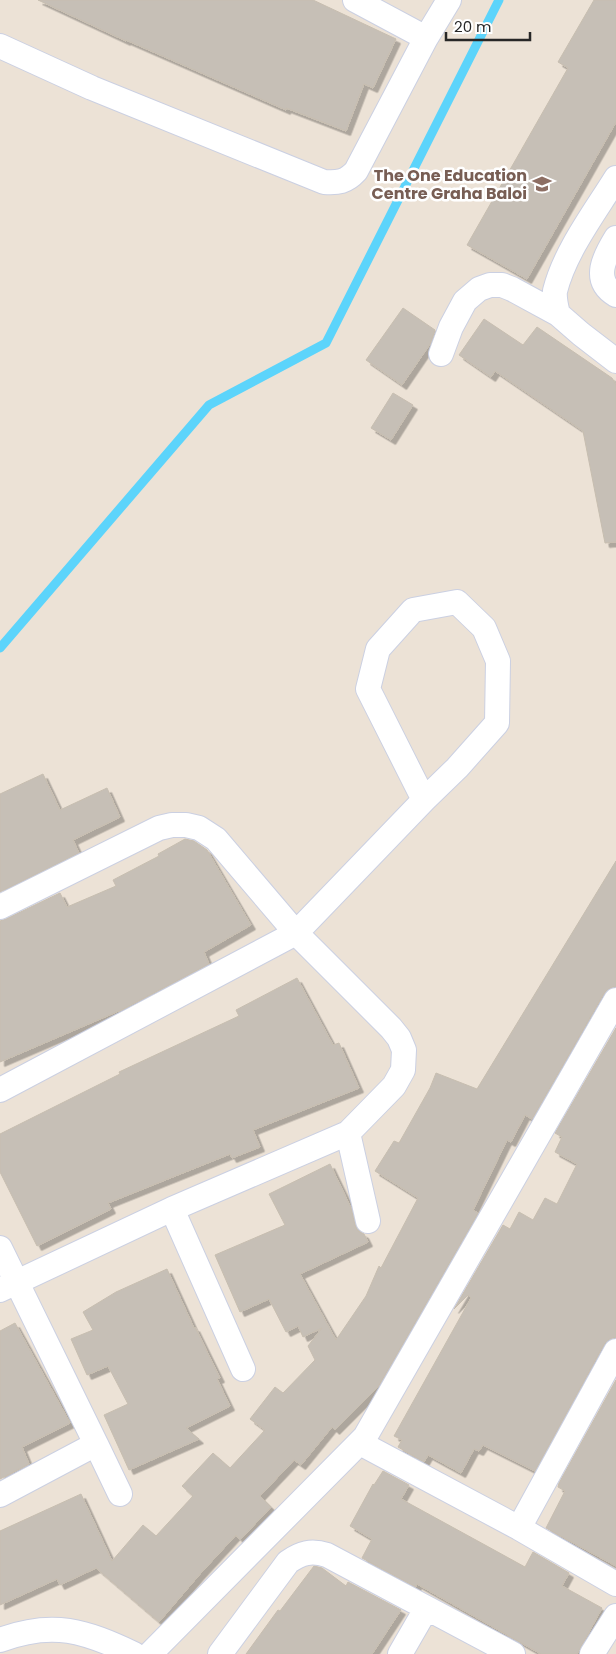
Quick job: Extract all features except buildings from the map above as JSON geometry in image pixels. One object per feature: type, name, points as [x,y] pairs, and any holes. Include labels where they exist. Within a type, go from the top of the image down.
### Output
[{"type":"street","points":[[355,0],[426,38]]},
{"type":"street","points":[[0,46],[101,92],[324,182],[334,183],[343,182],[356,171],[426,38],[449,0]]},
{"type":"street","points":[[558,314],[555,292],[570,254],[616,178]]},
{"type":"street","points":[[616,238],[604,258],[602,267],[607,288],[616,295]]},
{"type":"street","points":[[441,354],[451,326],[465,302],[479,289],[490,285],[502,285],[558,314],[616,361]]},
{"type":"street","points":[[0,1090],[296,933],[457,768],[497,723],[498,661],[484,628],[457,602],[413,610],[378,650],[368,689],[424,800]]},
{"type":"street","points":[[0,906],[159,828],[172,825],[186,825],[199,828],[216,839],[296,933],[391,1028],[399,1038],[404,1050],[403,1070],[394,1086],[348,1133],[172,1209],[8,1286]]},
{"type":"street","points":[[150,1654],[360,1443],[370,1429],[616,1000]]},
{"type":"street","points":[[348,1133],[368,1221]]},
{"type":"street","points":[[172,1209],[243,1369]]},
{"type":"street","points":[[0,1248],[8,1286],[96,1444],[120,1494]]},
{"type":"street","points":[[518,1528],[616,1351]]},
{"type":"street","points":[[360,1443],[518,1528],[616,1584]]},
{"type":"street","points":[[0,1495],[96,1444]]},
{"type":"street","points":[[220,1654],[288,1562],[296,1556],[307,1552],[318,1552],[327,1555],[513,1654]]},
{"type":"street","points":[[400,1654],[426,1609]]},
{"type":"street","points":[[592,1654],[616,1616]]},
{"type":"street","points":[[0,1640],[15,1634],[47,1628],[76,1631],[101,1639],[134,1654]]},
{"type":"waterway","points":[[0,648],[209,405],[326,343],[499,0]]},
{"type":"place","name":"The One Education Centre Graha Baloi","points":[[542,184]]}]
